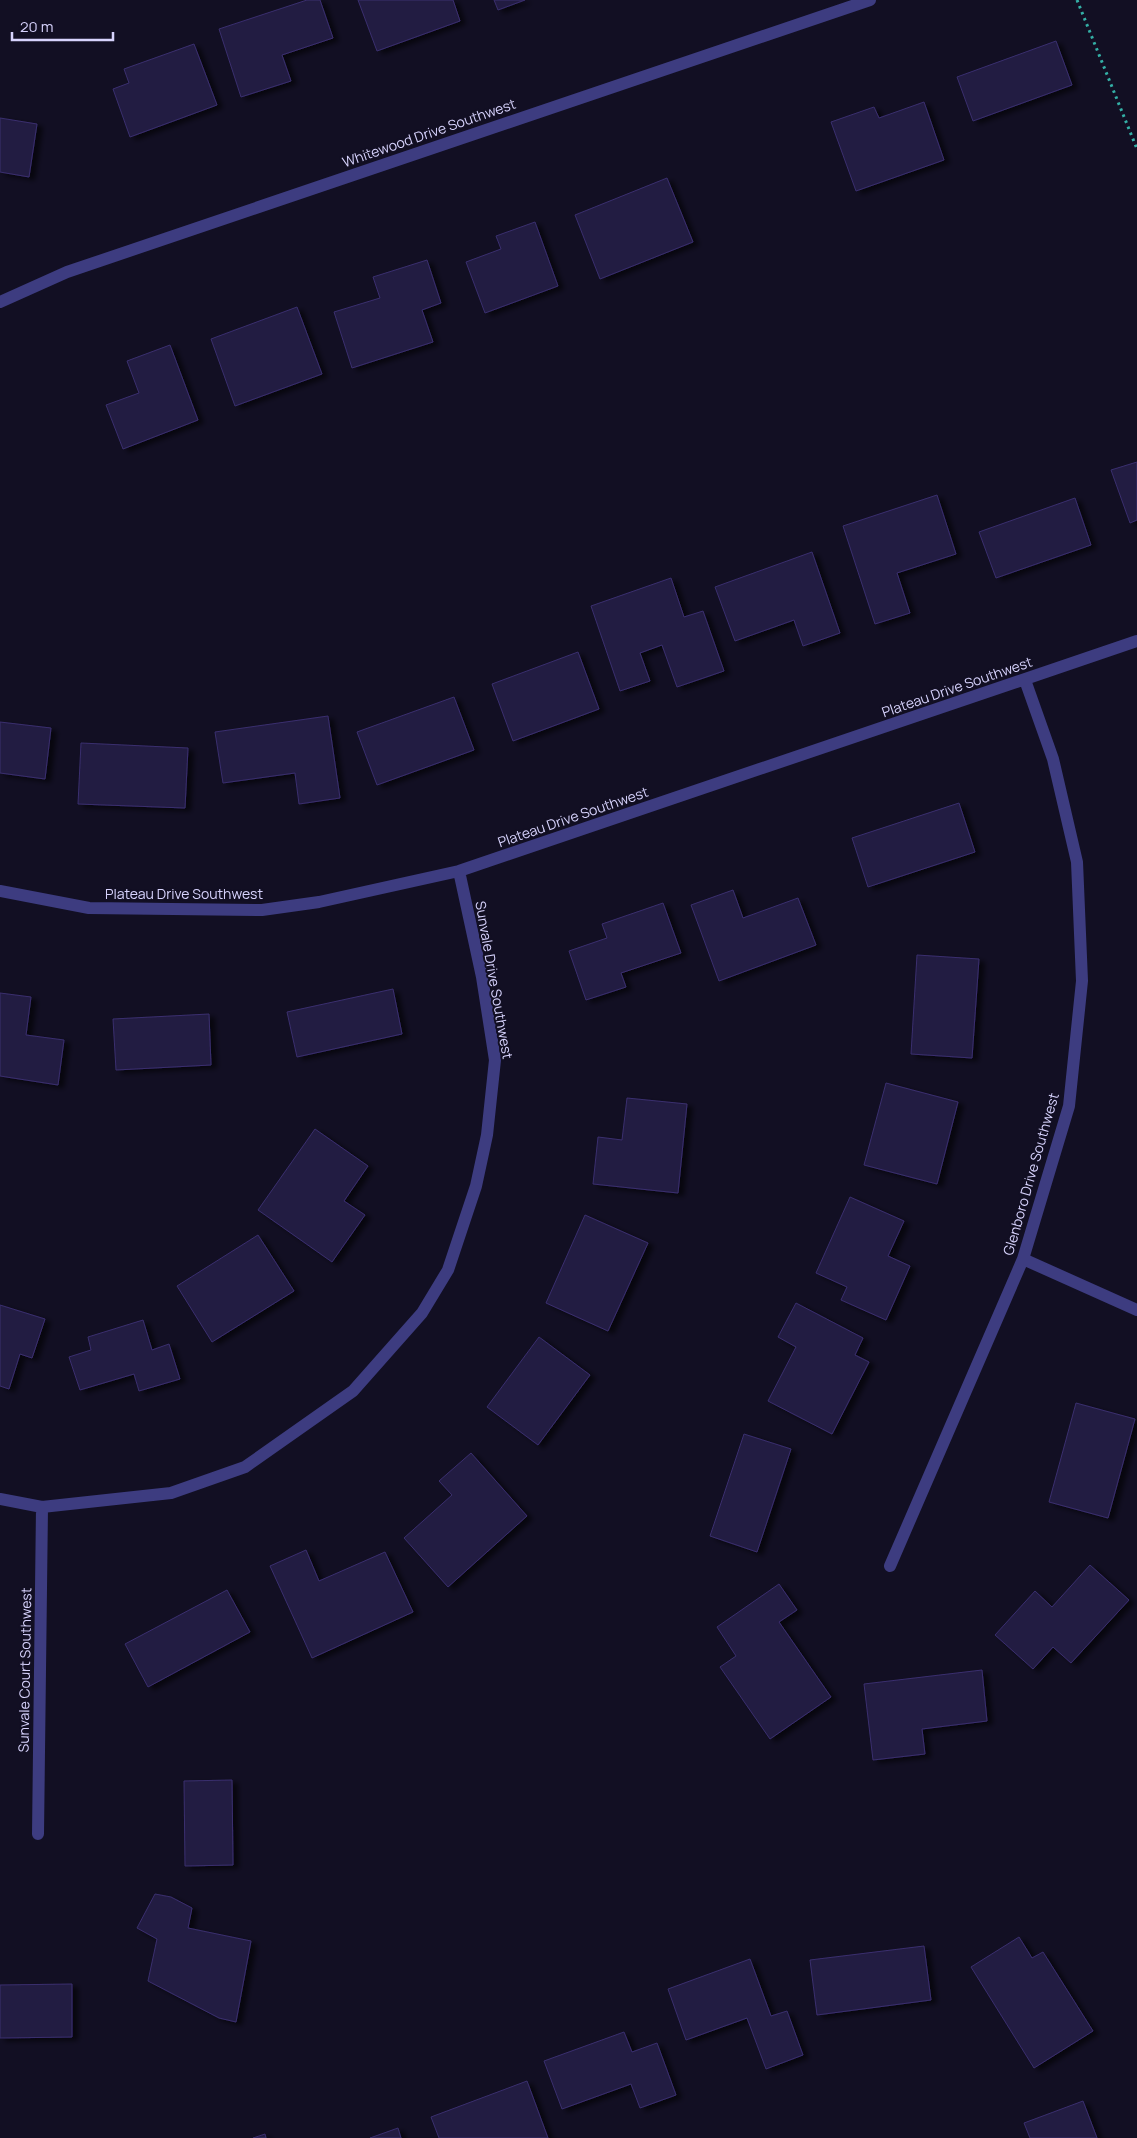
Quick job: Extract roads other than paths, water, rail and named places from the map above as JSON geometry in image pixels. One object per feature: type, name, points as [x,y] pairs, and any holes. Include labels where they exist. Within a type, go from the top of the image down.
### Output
[{"type":"street","name":"Whitewood Drive Southwest","points":[[0,302],[67,272],[870,0]]},
{"type":"street","name":"Plateau Drive Southwest","points":[[0,891],[89,908],[262,910],[319,902],[459,871],[1137,641]]},
{"type":"street","name":"Glenboro Drive Southwest","points":[[890,1566],[1023,1259],[1069,1106],[1082,981],[1077,862],[1053,759],[1025,680]]},
{"type":"street","name":"Sunvale Drive Southwest","points":[[0,1499],[42,1507],[171,1493],[245,1467],[353,1391],[422,1313],[448,1270],[476,1186],[487,1135],[495,1060],[482,977],[459,871]]},
{"type":"street","points":[[1023,1259],[1137,1310]]},
{"type":"street","name":"Sunvale Court Southwest","points":[[38,1834],[42,1507]]}]
